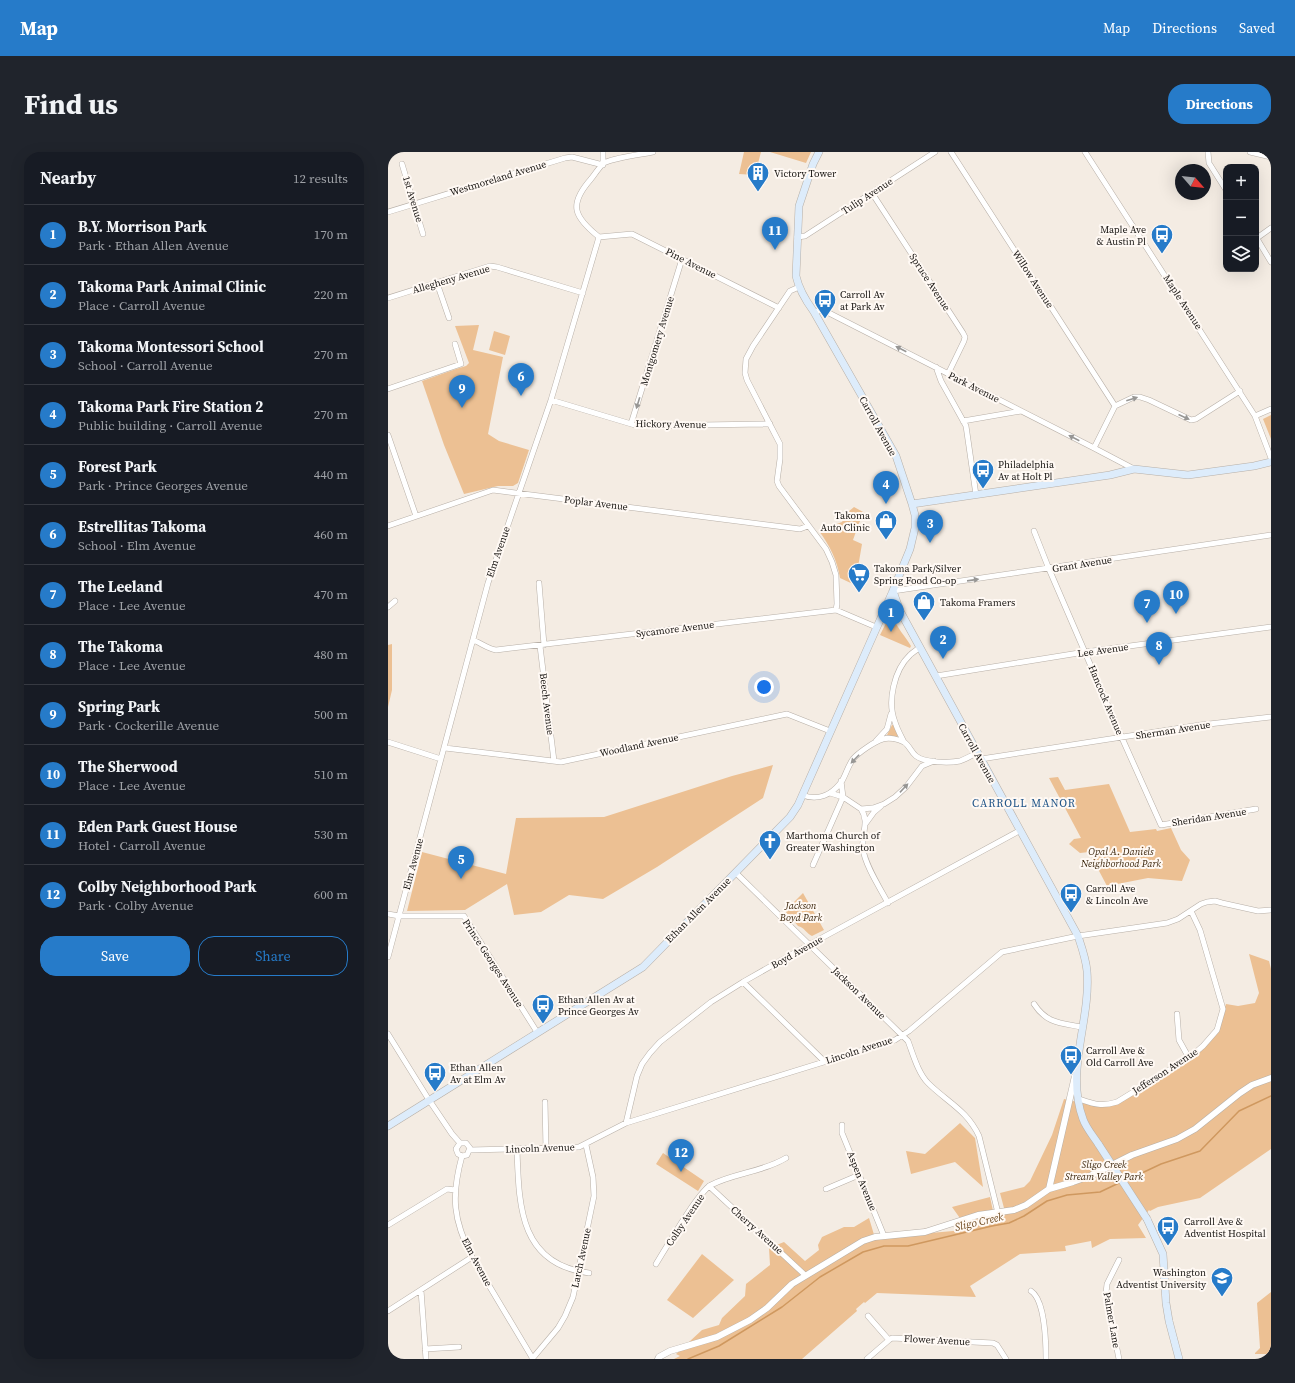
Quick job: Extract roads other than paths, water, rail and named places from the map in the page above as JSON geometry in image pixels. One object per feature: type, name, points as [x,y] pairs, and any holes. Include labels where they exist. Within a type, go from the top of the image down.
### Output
[{"type":"main road","name":"Carroll Avenue","points":[[819,152],[813,164],[800,202],[796,276],[799,287],[896,456],[912,504],[915,515],[915,528],[910,549],[893,591],[900,611],[1078,936],[1084,954],[1087,973],[1086,999],[1076,1071],[1083,1120],[1146,1219],[1164,1254],[1166,1303],[1179,1359]]},
{"type":"main road","points":[[912,504],[1110,475],[1134,469],[1188,475],[1254,466],[1271,462]]},
{"type":"main road","name":"Ethan Allen Avenue","points":[[388,1126],[642,967],[790,817],[802,795],[893,591]]},
{"type":"street","points":[[599,237],[585,225],[578,214],[576,206],[578,198],[585,186],[603,164],[603,152]]},
{"type":"street","name":"Westmoreland Avenue","points":[[388,212],[565,158],[572,157],[603,164],[653,152]]},
{"type":"street","name":"Tulip Avenue","points":[[797,237],[806,236],[936,152]]},
{"type":"street","name":"Willow Avenue","points":[[951,152],[1115,406]]},
{"type":"street","name":"Maple Avenue","points":[[1085,152],[1240,391],[1255,416],[1271,458]]},
{"type":"street","points":[[1208,152],[1209,163],[1223,185]]},
{"type":"street","points":[[1250,152],[1264,154],[1271,157]]},
{"type":"street","name":"1st Avenue","points":[[402,164],[424,234]]},
{"type":"street","name":"Spruce Avenue","points":[[872,193],[965,337],[948,374]]},
{"type":"street","points":[[1258,236],[1271,228]]},
{"type":"street","name":"Pine Avenue","points":[[599,237],[632,234],[779,308]]},
{"type":"street","name":"Elm Avenue","points":[[388,957],[488,583],[551,400],[599,237]]},
{"type":"street","points":[[1259,242],[1271,262]]},
{"type":"street","name":"Montgomery Avenue","points":[[631,424],[682,258]]},
{"type":"street","name":"Allegheny Avenue","points":[[388,298],[490,266],[583,292]]},
{"type":"street","points":[[437,283],[450,318]]},
{"type":"street","points":[[799,287],[790,291],[753,346],[746,358],[745,373],[747,380],[780,444],[780,460],[777,481],[779,486],[826,549],[832,562],[836,575],[836,610],[876,628]]},
{"type":"street","name":"Park Avenue","points":[[814,312],[823,310],[1134,469]]},
{"type":"street","points":[[388,389],[461,364],[455,344]]},
{"type":"street","points":[[936,367],[941,381],[966,426],[976,495]]},
{"type":"street","points":[[1094,448],[1115,406],[1134,397],[1149,400],[1191,420],[1196,419],[1240,391]]},
{"type":"street","name":"Hickory Avenue","points":[[551,400],[638,426],[770,424]]},
{"type":"street","points":[[1255,416],[1271,409]]},
{"type":"street","points":[[963,421],[1021,411]]},
{"type":"street","points":[[388,435],[416,516]]},
{"type":"street","name":"Poplar Avenue","points":[[388,526],[493,490],[800,529],[808,526]]},
{"type":"street","name":"Hancock Avenue","points":[[1034,531],[1122,738],[1161,825]]},
{"type":"street","name":"Grant Avenue","points":[[893,591],[1271,535]]},
{"type":"street","name":"Beech Avenue","points":[[539,583],[542,646],[554,761]]},
{"type":"street","points":[[388,607],[395,601]]},
{"type":"street","name":"Sycamore Avenue","points":[[473,640],[484,644],[490,649],[496,650],[542,646],[836,610]]},
{"type":"street","name":"Lee Avenue","points":[[936,676],[1085,652],[1271,627]]},
{"type":"street","points":[[802,795],[810,798],[819,797],[830,793],[842,781],[854,758],[875,742],[887,728],[890,722],[892,711],[892,694],[896,679],[903,663],[920,647]]},
{"type":"street","points":[[892,711],[894,722],[904,742],[917,757],[934,762]]},
{"type":"street","name":"Woodland Avenue","points":[[445,748],[560,762],[787,714],[830,731]]},
{"type":"street","name":"Sherman Avenue","points":[[934,762],[945,763],[979,756],[1122,738],[1200,725],[1271,717]]},
{"type":"street","points":[[875,742],[884,738],[893,738],[904,742]]},
{"type":"street","points":[[388,742],[441,759]]},
{"type":"street","points":[[914,775],[918,764],[917,757]]},
{"type":"street","points":[[866,823],[874,812],[906,788],[922,766],[934,762]]},
{"type":"street","points":[[813,865],[844,798],[842,781]]},
{"type":"street","points":[[830,793],[844,798],[864,813],[866,823],[863,848],[870,869],[888,903]]},
{"type":"street","points":[[860,809],[872,808],[884,804]]},
{"type":"street","name":"Sheridan Avenue","points":[[1161,825],[1256,809]]},
{"type":"street","name":"Boyd Avenue","points":[[626,1123],[637,1076],[642,1064],[660,1042],[711,1002],[809,945],[1020,831]]},
{"type":"street","name":"Jackson Avenue","points":[[736,873],[908,1041],[920,1071],[927,1082],[968,1117],[979,1136],[998,1213]]},
{"type":"street","name":"Lincoln Avenue","points":[[470,1150],[517,1150],[579,1147],[586,1145],[626,1123],[895,1040],[909,1031],[1002,952],[1078,936],[1166,923],[1178,919],[1201,904],[1215,902],[1258,911],[1271,910]]},
{"type":"street","name":"Jefferson Avenue","points":[[1079,1099],[1098,1105],[1117,1102],[1189,1058],[1204,1046],[1216,1030],[1223,1009],[1200,930],[1191,911]]},
{"type":"street","name":"Prince Georges Avenue","points":[[388,914],[399,916],[464,916],[537,1032]]},
{"type":"street","points":[[743,982],[824,1062]]},
{"type":"street","points":[[1034,1004],[1040,1013],[1048,1020],[1082,1027]]},
{"type":"street","points":[[1177,1014],[1179,1040],[1189,1058]]},
{"type":"street","points":[[388,1034],[452,1134],[460,1143],[464,1142],[468,1144],[470,1150],[467,1155],[462,1156],[458,1154],[456,1150],[460,1143]]},
{"type":"street","points":[[1049,1189],[1076,1071]]},
{"type":"street","points":[[658,1359],[670,1351],[717,1337],[750,1320],[767,1308],[792,1284],[806,1274],[863,1241],[884,1236],[925,1232],[978,1215],[1014,1210],[1026,1205],[1049,1189],[1090,1176],[1132,1155],[1176,1139],[1195,1129],[1252,1085],[1271,1078]]},
{"type":"street","points":[[545,1102],[546,1149]]},
{"type":"street","name":"Aspen Avenue","points":[[842,1125],[842,1133],[884,1236]]},
{"type":"street","name":"Larch Avenue","points":[[533,1359],[566,1316],[573,1297],[594,1196],[593,1177],[586,1145]]},
{"type":"street","points":[[517,1150],[520,1205],[531,1238],[544,1254],[553,1261],[579,1272],[589,1273]]},
{"type":"street","name":"Elm Avenue","points":[[462,1156],[455,1190],[455,1205],[458,1223],[464,1242],[533,1359]]},
{"type":"street","name":"Colby Avenue","points":[[656,1264],[699,1197],[709,1186],[720,1181],[774,1165],[786,1158]]},
{"type":"street","points":[[826,1189],[859,1175]]},
{"type":"street","name":"Cherry Avenue","points":[[709,1186],[806,1274]]},
{"type":"street","points":[[388,1225],[447,1189],[455,1190]]},
{"type":"street","points":[[388,1311],[472,1257]]},
{"type":"street","name":"Palmer Lane","points":[[1119,1260],[1107,1284],[1106,1293],[1120,1359]]},
{"type":"street","points":[[421,1290],[426,1359]]},
{"type":"street","points":[[1031,1291],[1037,1298],[1044,1323],[1046,1359]]},
{"type":"street","points":[[868,1316],[889,1340]]},
{"type":"street","name":"Flower Avenue","points":[[867,1359],[892,1338],[993,1343],[997,1345],[1006,1359]]},
{"type":"street","points":[[425,1349],[458,1347]]},
{"type":"waterway","name":"Sligo Creek","points":[[1125,1181],[1161,1164],[1200,1151],[1239,1111],[1271,1096]]},
{"type":"waterway","name":"Sligo Creek","points":[[688,1359],[719,1346],[782,1307],[820,1277],[863,1252],[884,1246],[908,1246],[1009,1223],[1024,1216],[1047,1201],[1067,1195],[1100,1192],[1121,1182]]},
{"type":"place","name":"Victory Tower","points":[[758,192]]},
{"type":"place","name":"Eden Park Guest House","points":[[775,250]]},
{"type":"place","name":"Maple Ave & Austin Pl","points":[[1162,254]]},
{"type":"place","name":"Carroll Av at Park Av","points":[[825,320]]},
{"type":"place","name":"Estrellitas Takoma","points":[[521,396]]},
{"type":"place","name":"Spring Park","points":[[462,408]]},
{"type":"place","name":"Philadelphia Av at Holt Pl","points":[[983,490]]},
{"type":"place","name":"Takoma Park Fire Station 2","points":[[886,504]]},
{"type":"place","name":"Takoma Auto Clinic","points":[[886,540]]},
{"type":"place","name":"Takoma Montessori School","points":[[930,543]]},
{"type":"place","name":"Takoma Park/Silver Spring Food Co-op","points":[[859,594]]},
{"type":"place","name":"The Sherwood","points":[[1176,614]]},
{"type":"place","name":"Takoma Framers","points":[[924,622]]},
{"type":"place","name":"The Leeland","points":[[1147,623]]},
{"type":"place","name":"B.Y. Morrison Park","points":[[891,632]]},
{"type":"place","name":"Takoma Park Animal Clinic","points":[[943,659]]},
{"type":"place","name":"The Takoma","points":[[1159,665]]},
{"type":"place","name":"Marthoma Church of Greater Washington","points":[[770,860]]},
{"type":"place","name":"Forest Park","points":[[461,879]]},
{"type":"place","name":"Carroll Ave & Lincoln Ave","points":[[1071,914]]},
{"type":"place","name":"Ethan Allen Av at Prince Georges Av","points":[[543,1024]]},
{"type":"place","name":"Carroll Ave & Old Carroll Ave","points":[[1071,1076]]},
{"type":"place","name":"Ethan Allen Av at Elm Av","points":[[435,1092]]},
{"type":"place","name":"Colby Neighborhood Park","points":[[681,1172]]},
{"type":"place","name":"Carroll Ave & Adventist Hospital","points":[[1168,1246]]},
{"type":"place","name":"Washington Adventist University","points":[[1222,1298]]},
{"type":"district","name":"CARROLL MANOR","points":[[1024,803]]},
{"type":"park label","name":"Opal A. Daniels Neighborhood Park","points":[[1121,856]]},
{"type":"park label","name":"Jackson Boyd Park","points":[[801,910]]},
{"type":"park label","name":"Sligo Creek Stream Valley Park","points":[[1104,1170]]}]
